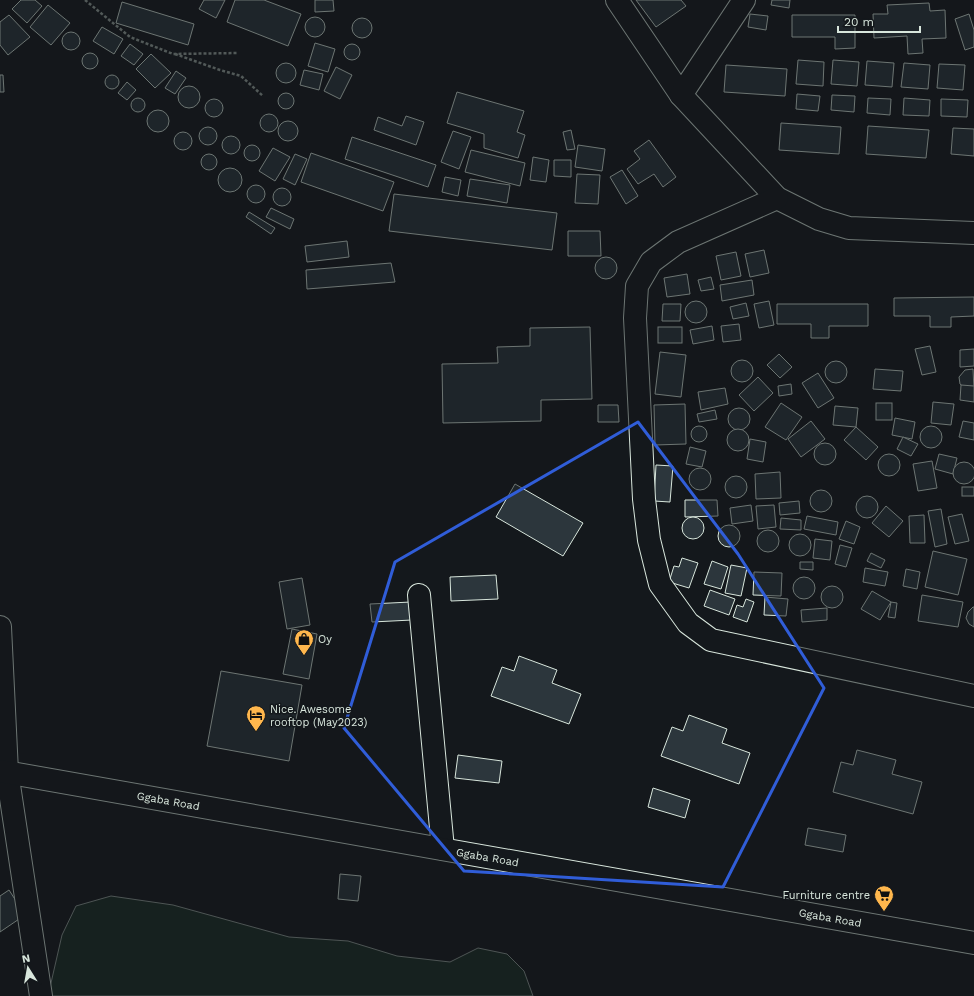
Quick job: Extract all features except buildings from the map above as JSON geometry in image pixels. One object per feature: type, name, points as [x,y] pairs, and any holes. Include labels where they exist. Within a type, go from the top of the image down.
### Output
[{"type":"street","points":[[617,0],[681,95],[777,198],[819,219],[849,228],[974,233]]},
{"type":"street","points":[[681,95],[744,0]]},
{"type":"street","points":[[777,198],[678,242],[651,262],[637,286],[635,318],[644,499],[649,540],[660,584],[688,623],[711,640],[974,696]]},
{"type":"street","points":[[420,595],[443,849]]},
{"type":"street","points":[[0,627],[4,772],[41,996]]},
{"type":"street","name":"Ggaba Road","points":[[4,772],[974,943]]},
{"type":"path","points":[[85,0],[130,37],[173,54],[241,76],[263,96]]},
{"type":"path","points":[[173,54],[238,53]]},
{"type":"highlighted area","points":[[638,422],[738,554],[824,688],[723,887],[464,871],[344,728],[395,562]]},
{"type":"green space","points":[[111,896],[173,905],[289,937],[348,941],[397,956],[450,962],[478,948],[507,954],[524,971],[533,996],[48,996],[62,935],[76,906]]},
{"type":"place","name":"Oy","points":[[304,656]]},
{"type":"place","name":"Nice. Awesome rooftop (May2023)","points":[[256,732]]},
{"type":"place","name":"Furniture centre","points":[[884,912]]}]
